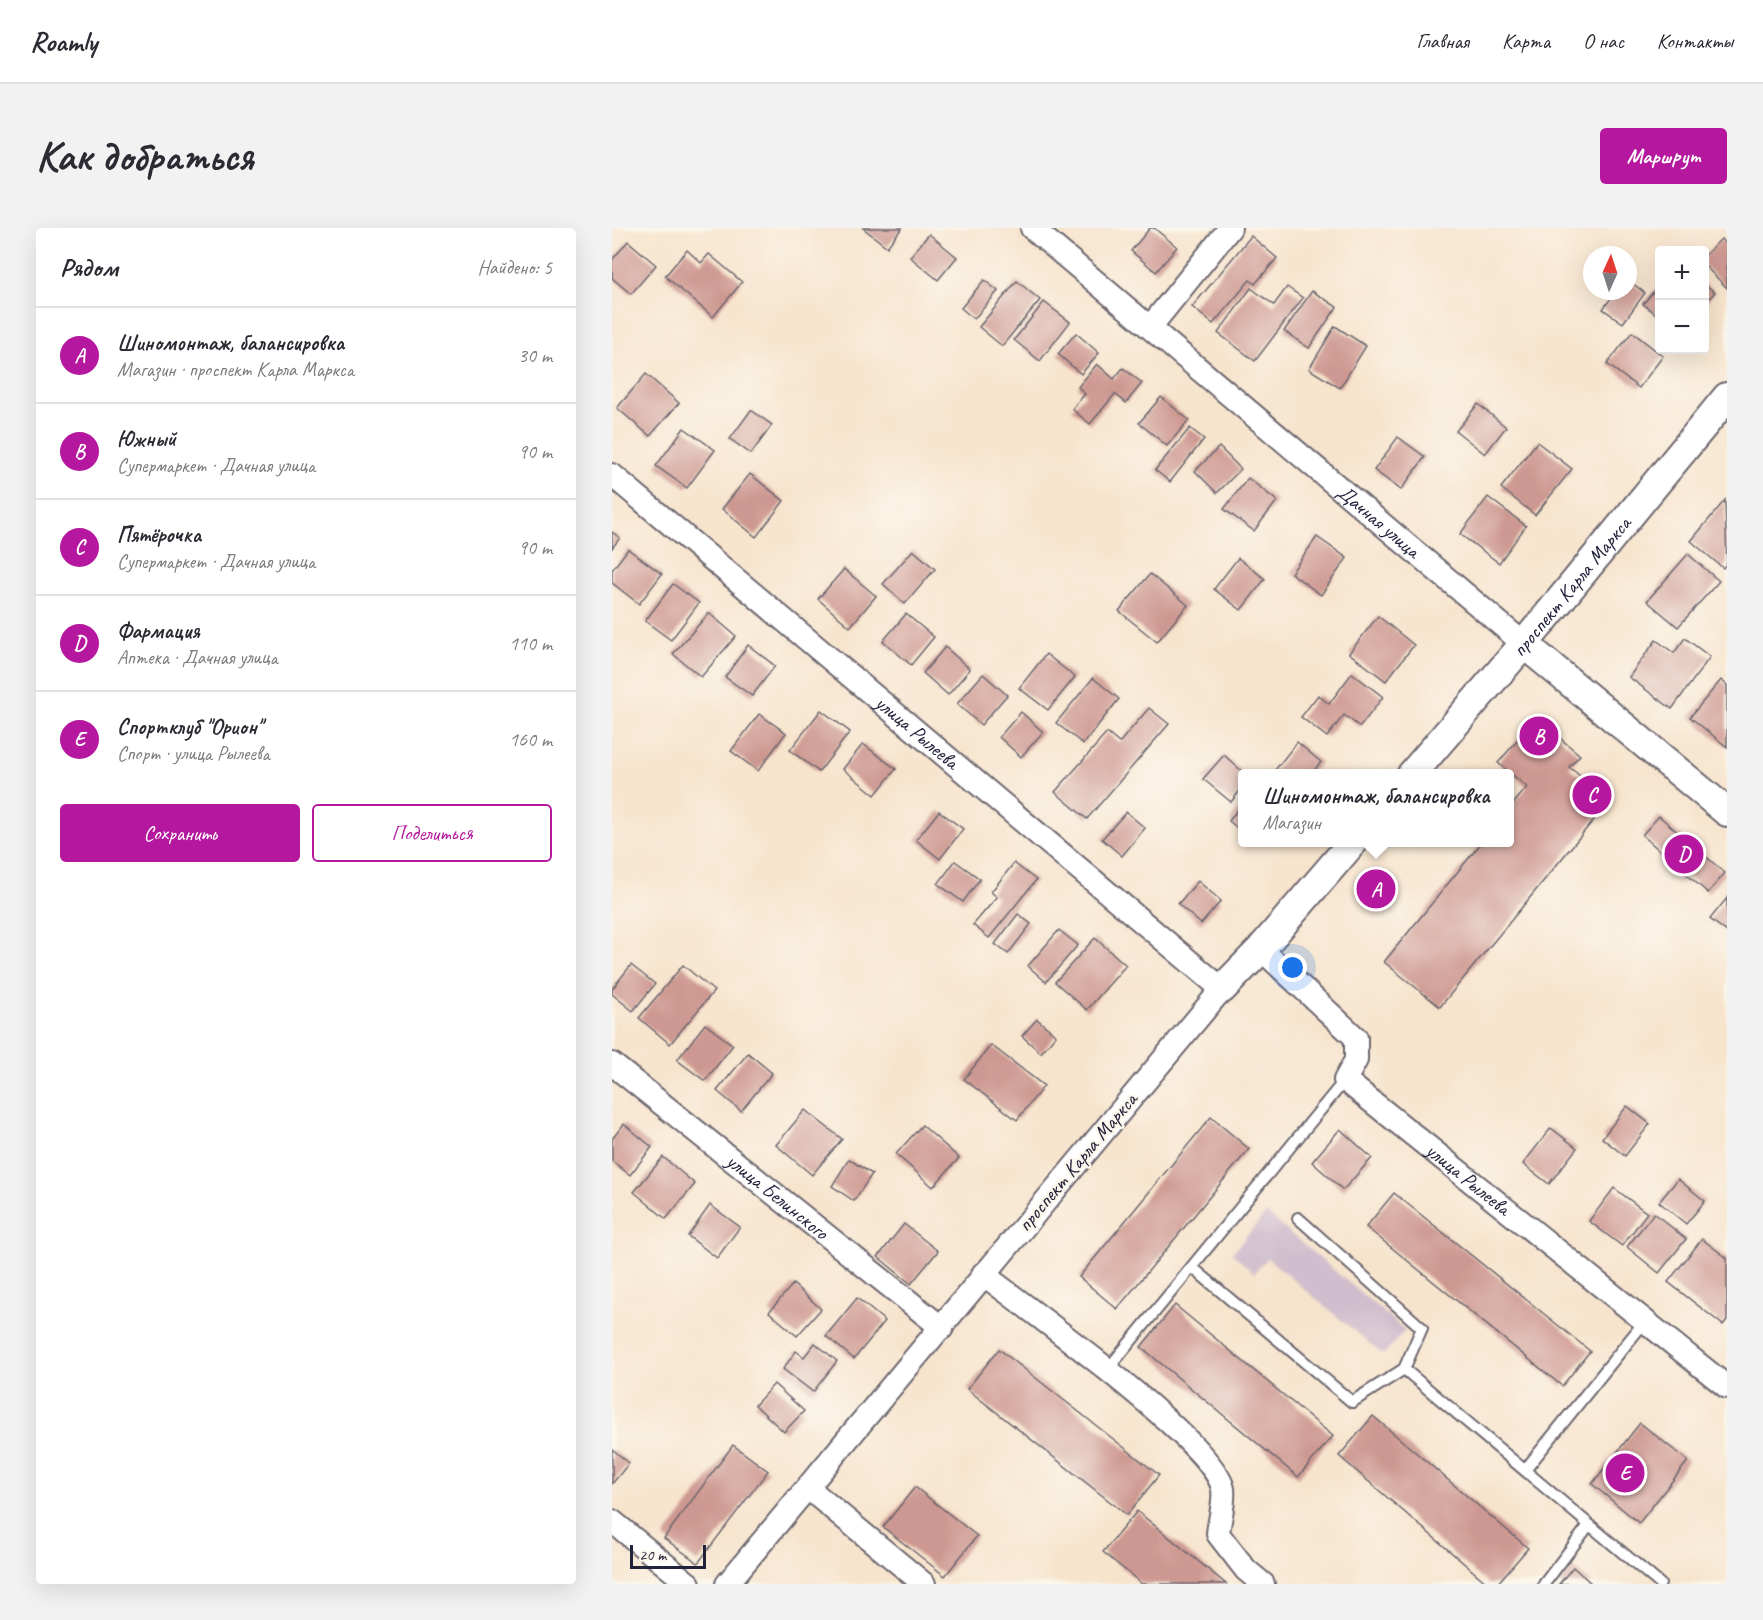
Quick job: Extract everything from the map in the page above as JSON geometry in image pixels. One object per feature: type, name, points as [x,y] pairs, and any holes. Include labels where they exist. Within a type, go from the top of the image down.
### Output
[{"type":"street","name":"Дачная улица","points":[[1032,228],[1151,326],[1524,644],[1727,812]]},
{"type":"street","points":[[1151,326],[1230,228]]},
{"type":"street","name":"проспект Карла Маркса","points":[[1416,769],[1524,644],[1727,397]]},
{"type":"street","name":"улица Рылеева","points":[[612,475],[1222,989]]},
{"type":"street","name":"проспект Карла Маркса","points":[[727,1584],[1222,989],[1261,949],[1350,847]]},
{"type":"street","points":[[1261,949],[1356,1038],[1356,1060],[1345,1080]]},
{"type":"street","name":"улица Белинского","points":[[612,1064],[942,1328]]},
{"type":"street","name":"улица Рылеева","points":[[1345,1080],[1727,1387]]},
{"type":"street","points":[[983,1274],[1108,1369],[1211,1462],[1223,1489],[1218,1534],[1246,1570],[1263,1584]]},
{"type":"street","points":[[808,1488],[924,1584]]},
{"type":"street","points":[[612,1521],[689,1584]]},
{"type":"lane","points":[[1108,1369],[1193,1269],[1345,1080]]},
{"type":"lane","points":[[1193,1269],[1352,1402],[1404,1369],[1422,1328],[1298,1218]]},
{"type":"lane","points":[[1525,1470],[1645,1321]]},
{"type":"lane","points":[[1404,1369],[1660,1584]]},
{"type":"lane","points":[[1544,1584],[1589,1525]]},
{"type":"shaded area","points":[[1266,1213],[1405,1330],[1383,1355],[1267,1258],[1254,1273],[1232,1253]]},
{"type":"building","points":[[863,228],[902,228],[887,247]]},
{"type":"building","points":[[1150,228],[1154,228],[1177,247],[1156,272],[1131,251]]},
{"type":"building","points":[[929,234],[957,257],[938,280],[910,257]]},
{"type":"building","points":[[1251,236],[1277,258],[1255,284],[1250,280],[1213,324],[1192,307]]},
{"type":"building","points":[[1721,239],[1727,245],[1727,288],[1709,270],[1709,251]]},
{"type":"building","points":[[628,241],[656,265],[631,294],[612,278],[612,260]]},
{"type":"building","points":[[687,250],[701,263],[709,254],[742,282],[713,317],[665,276]]},
{"type":"building","points":[[984,280],[998,291],[974,319],[961,308]]},
{"type":"building","points":[[1017,281],[1040,300],[1002,346],[979,327]]},
{"type":"building","points":[[1287,287],[1303,298],[1255,361],[1218,333],[1251,288],[1274,305]]},
{"type":"building","points":[[1637,287],[1645,293],[1623,323],[1603,309],[1610,300],[1637,300]]},
{"type":"building","points":[[1709,288],[1715,292],[1709,299]]},
{"type":"building","points":[[1655,290],[1655,313],[1643,304]]},
{"type":"building","points":[[1312,291],[1337,307],[1309,348],[1284,331]]},
{"type":"building","points":[[1044,302],[1070,322],[1040,361],[1014,340]]},
{"type":"building","points":[[1335,326],[1366,346],[1340,388],[1309,369]]},
{"type":"building","points":[[1632,332],[1655,350],[1655,354],[1663,356],[1639,388],[1607,364]]},
{"type":"building","points":[[1076,333],[1099,353],[1081,374],[1058,354]]},
{"type":"building","points":[[1097,364],[1114,379],[1123,368],[1142,383],[1126,403],[1115,394],[1090,424],[1072,409],[1085,394],[1078,387]]},
{"type":"building","points":[[646,374],[679,403],[650,436],[617,408]]},
{"type":"building","points":[[1161,397],[1189,420],[1167,446],[1139,423]]},
{"type":"building","points":[[1478,404],[1506,427],[1485,454],[1456,431]]},
{"type":"building","points":[[751,410],[772,425],[751,454],[730,439]]},
{"type":"building","points":[[684,428],[715,450],[687,488],[656,466]]},
{"type":"building","points":[[1190,428],[1204,439],[1170,482],[1155,470]]},
{"type":"building","points":[[1398,437],[1425,457],[1401,490],[1374,470]]},
{"type":"building","points":[[1537,442],[1572,469],[1535,515],[1501,488]]},
{"type":"building","points":[[1219,447],[1241,469],[1217,493],[1195,471]]},
{"type":"building","points":[[750,474],[784,501],[756,537],[722,509]]},
{"type":"building","points":[[1248,478],[1277,501],[1254,531],[1224,509]]},
{"type":"building","points":[[1488,497],[1526,526],[1499,563],[1460,534]]},
{"type":"building","points":[[1725,500],[1727,563],[1723,568],[1691,541]]},
{"type":"building","points":[[612,532],[620,538],[612,548]]},
{"type":"building","points":[[1317,537],[1347,558],[1321,595],[1291,573]]},
{"type":"building","points":[[628,549],[662,574],[639,604],[612,583],[612,570]]},
{"type":"building","points":[[913,550],[935,569],[905,604],[883,584]]},
{"type":"building","points":[[1688,554],[1719,581],[1678,627],[1647,601]]},
{"type":"building","points":[[1238,558],[1265,579],[1241,610],[1214,589]]},
{"type":"building","points":[[844,569],[876,596],[850,627],[818,599]]},
{"type":"building","points":[[1150,574],[1188,605],[1157,642],[1119,611]]},
{"type":"building","points":[[673,584],[699,603],[671,640],[645,621]]},
{"type":"building","points":[[709,613],[736,636],[701,677],[673,654]]},
{"type":"building","points":[[906,614],[934,637],[911,665],[883,641]]},
{"type":"building","points":[[1378,616],[1414,645],[1386,681],[1349,653]]},
{"type":"building","points":[[1685,638],[1710,657],[1672,709],[1629,677],[1656,640],[1674,653]]},
{"type":"building","points":[[748,645],[775,666],[752,696],[725,677]]},
{"type":"building","points":[[945,647],[970,669],[948,695],[923,673]]},
{"type":"building","points":[[1046,654],[1075,677],[1048,710],[1019,688]]},
{"type":"building","points":[[1352,673],[1383,697],[1360,727],[1344,715],[1327,737],[1301,717],[1318,695],[1329,704]]},
{"type":"building","points":[[983,674],[1007,695],[981,725],[957,704]]},
{"type":"building","points":[[1093,678],[1119,699],[1083,744],[1056,723]]},
{"type":"building","points":[[1721,680],[1727,685],[1727,747],[1690,717]]},
{"type":"building","points":[[1149,708],[1169,724],[1087,819],[1055,792],[1107,733],[1119,743]]},
{"type":"building","points":[[821,710],[850,732],[819,772],[790,750]]},
{"type":"building","points":[[1021,712],[1043,732],[1021,757],[999,737]]},
{"type":"building","points":[[759,714],[786,733],[758,771],[731,751]]},
{"type":"building","points":[[1536,718],[1580,755],[1569,767],[1610,800],[1440,1007],[1384,962],[1478,847],[1514,847],[1514,803],[1527,787],[1514,776],[1514,769],[1505,769],[1498,763]]},
{"type":"building","points":[[1297,742],[1321,762],[1315,769],[1276,769]]},
{"type":"building","points":[[863,744],[896,769],[875,795],[843,769]]},
{"type":"building","points":[[1224,755],[1239,769],[1238,793],[1231,802],[1203,779]]},
{"type":"building","points":[[1238,809],[1238,829],[1229,821]]},
{"type":"building","points":[[939,811],[963,829],[940,859],[916,840]]},
{"type":"building","points":[[1126,812],[1145,828],[1122,856],[1102,839]]},
{"type":"building","points":[[1659,816],[1725,873],[1708,893],[1642,835]]},
{"type":"building","points":[[955,861],[980,879],[963,902],[938,884]]},
{"type":"building","points":[[1014,863],[1036,880],[989,938],[973,925],[997,897],[991,892]]},
{"type":"building","points":[[1377,871],[1393,885],[1376,907],[1359,893]]},
{"type":"building","points":[[1198,881],[1221,901],[1201,924],[1178,904]]},
{"type":"building","points":[[1727,898],[1727,932],[1710,919]]},
{"type":"building","points":[[1018,914],[1031,924],[1008,954],[995,944]]},
{"type":"building","points":[[1059,930],[1078,945],[1046,982],[1028,966]]},
{"type":"building","points":[[1095,938],[1126,965],[1087,1010],[1055,982]]},
{"type":"building","points":[[631,965],[655,984],[633,1011],[612,994],[612,989]]},
{"type":"building","points":[[683,965],[714,991],[670,1044],[639,1018]]},
{"type":"building","points":[[1037,1019],[1056,1035],[1041,1053],[1022,1036]]},
{"type":"building","points":[[705,1024],[733,1045],[705,1081],[677,1060]]},
{"type":"building","points":[[991,1045],[1044,1086],[1017,1120],[964,1079]]},
{"type":"building","points":[[748,1053],[772,1073],[741,1111],[717,1091]]},
{"type":"building","points":[[1627,1106],[1650,1124],[1625,1156],[1602,1138]]},
{"type":"building","points":[[805,1110],[842,1139],[812,1175],[776,1145]]},
{"type":"building","points":[[1211,1117],[1249,1149],[1117,1309],[1079,1277]]},
{"type":"building","points":[[624,1124],[652,1147],[630,1175],[612,1161],[612,1139]]},
{"type":"building","points":[[922,1125],[959,1158],[933,1187],[896,1154]]},
{"type":"building","points":[[1551,1128],[1577,1148],[1549,1184],[1523,1164]]},
{"type":"building","points":[[1340,1129],[1372,1158],[1343,1190],[1312,1162]]},
{"type":"building","points":[[663,1157],[695,1184],[666,1219],[634,1192]]},
{"type":"building","points":[[849,1159],[872,1174],[854,1201],[832,1186]]},
{"type":"building","points":[[1678,1179],[1705,1201],[1686,1224],[1659,1202]]},
{"type":"building","points":[[1614,1188],[1647,1213],[1622,1246],[1589,1221]]},
{"type":"building","points":[[1394,1193],[1590,1351],[1562,1386],[1366,1227]]},
{"type":"building","points":[[710,1205],[740,1227],[717,1258],[688,1236]]},
{"type":"building","points":[[1654,1213],[1686,1239],[1659,1273],[1627,1247]]},
{"type":"building","points":[[904,1224],[938,1251],[911,1284],[878,1257]]},
{"type":"building","points":[[1702,1239],[1727,1258],[1727,1320],[1723,1325],[1668,1282]]},
{"type":"building","points":[[793,1284],[821,1309],[797,1336],[769,1312]]},
{"type":"building","points":[[857,1298],[885,1321],[854,1359],[826,1336]]},
{"type":"building","points":[[1175,1305],[1333,1436],[1298,1477],[1141,1347]]},
{"type":"building","points":[[815,1343],[837,1361],[813,1392],[783,1369],[796,1351],[804,1357]]},
{"type":"building","points":[[999,1349],[1159,1475],[1127,1515],[967,1389]]},
{"type":"building","points":[[774,1384],[804,1411],[784,1432],[755,1405]]},
{"type":"building","points":[[1373,1416],[1528,1548],[1497,1584],[1488,1584],[1339,1456]]},
{"type":"building","points":[[1640,1423],[1688,1461],[1639,1523],[1592,1484]]},
{"type":"building","points":[[733,1445],[768,1471],[698,1563],[664,1538]]},
{"type":"building","points":[[612,1449],[629,1463],[612,1484]]},
{"type":"building","points":[[915,1487],[977,1536],[945,1576],[883,1527]]},
{"type":"building","points":[[1137,1511],[1226,1584],[1142,1584],[1103,1552]]},
{"type":"building","points":[[1573,1567],[1592,1584],[1559,1584]]},
{"type":"place","name":"Южный","points":[[1539,736]]},
{"type":"place","name":"Пятёрочка","points":[[1592,795]]},
{"type":"place","name":"Фармация","points":[[1684,854]]},
{"type":"place","name":"Шиномонтаж, балансировка","points":[[1376,889]]},
{"type":"place","name":"Спортклуб \"Орион\"","points":[[1625,1473]]}]
